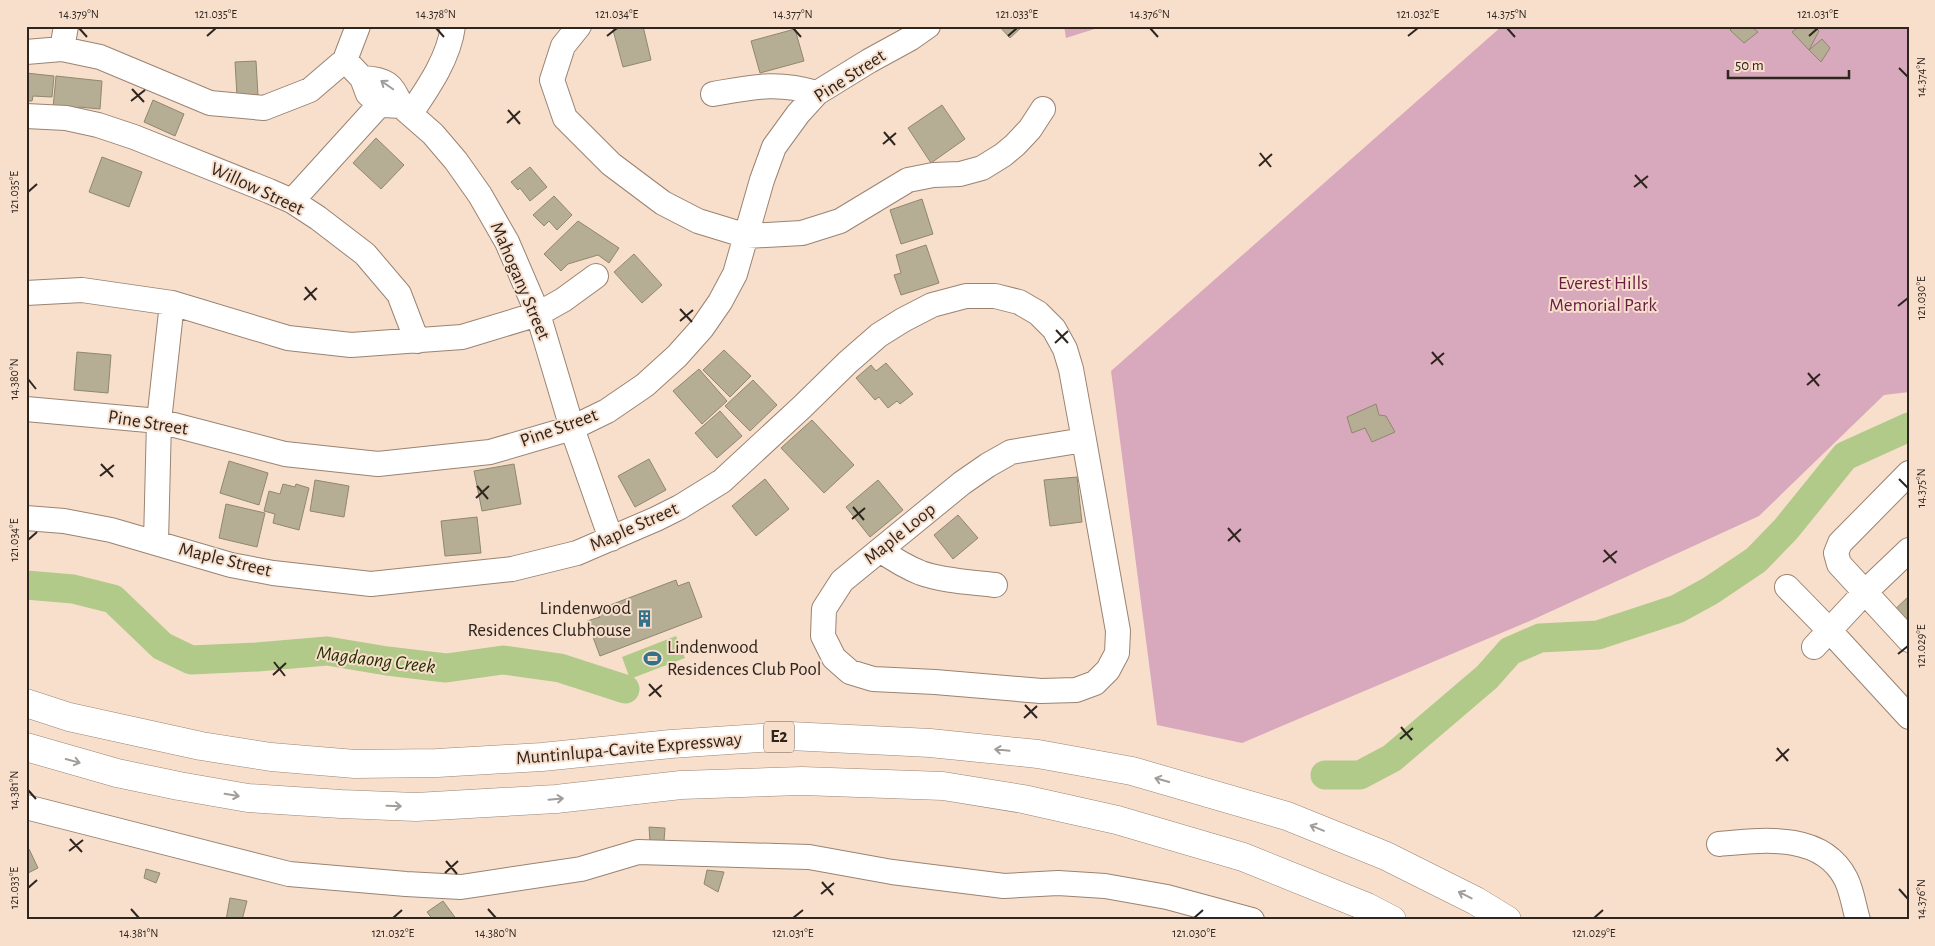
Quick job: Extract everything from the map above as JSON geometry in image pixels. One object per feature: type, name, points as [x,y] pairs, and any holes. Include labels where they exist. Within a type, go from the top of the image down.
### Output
[{"type":"highway","name":"Muntinlupa-Cavite Expressway","points":[[26,703],[69,717],[201,746],[271,757],[355,764],[437,763],[790,736],[930,743],[1038,754],[1132,771],[1287,816],[1386,856],[1476,901],[1507,920]]},
{"type":"highway","points":[[26,747],[117,772],[179,786],[248,798],[341,804],[416,807],[556,799],[681,786],[793,782],[943,786],[1024,799],[1117,820],[1180,838],[1243,857],[1367,907],[1392,920]]},
{"type":"street","points":[[26,52],[64,38],[100,57],[210,103],[264,108],[310,90],[345,60],[358,26]]},
{"type":"street","points":[[292,201],[398,108],[441,64],[452,37],[453,26]]},
{"type":"street","points":[[579,26],[563,46],[552,80],[565,118],[611,164],[663,203],[698,221],[746,236],[802,233],[840,221],[908,180],[933,175],[960,174],[982,168],[1015,145],[1030,129],[1043,109]]},
{"type":"street","name":"Pine Street","points":[[26,408],[160,421],[285,454],[378,464],[490,452],[572,428],[607,411],[645,385],[677,356],[702,328],[720,302],[735,274],[762,180],[774,147],[798,114],[817,93],[928,26]]},
{"type":"street","name":"Mahogany Street","points":[[345,60],[362,78],[378,79],[395,90],[398,108],[433,134],[456,161],[480,195],[507,242],[538,314],[572,428],[611,539]]},
{"type":"street","points":[[713,94],[776,85],[817,93]]},
{"type":"street","name":"Willow Street","points":[[26,135],[33,116],[66,118],[90,123],[134,137],[292,201],[366,254],[399,294],[416,341]]},
{"type":"street","points":[[26,293],[82,290],[172,302],[288,338],[352,345],[462,337],[538,314],[563,300],[596,276]]},
{"type":"street","name":"Maple Street","points":[[26,518],[64,521],[111,530],[231,565],[273,573],[371,584],[512,569],[577,552],[611,539],[680,507],[722,481],[879,335],[932,304],[966,296],[995,296],[1019,302],[1038,313],[1054,329],[1065,349],[1071,369],[1084,440]]},
{"type":"street","points":[[156,542],[160,421],[172,302]]},
{"type":"street","name":"Maple Loop","points":[[1084,440],[1118,630],[1117,652],[1108,670],[1095,683],[1076,690],[1041,691],[873,678],[850,672],[834,658],[823,636],[824,609],[842,581],[880,550],[962,483],[1011,452],[1084,440]]},
{"type":"street","points":[[1908,635],[1839,564],[1836,558],[1837,548],[1909,473]]},
{"type":"street","points":[[880,550],[900,563],[923,573],[941,578],[995,585]]},
{"type":"street","points":[[1814,647],[1909,550]]},
{"type":"street","points":[[1788,587],[1909,717]]},
{"type":"street","points":[[26,807],[289,874],[396,884],[461,887],[580,869],[638,852],[809,857],[892,872],[1004,886],[1058,883],[1105,886],[1167,897],[1252,920]]},
{"type":"street","points":[[1719,844],[1766,840],[1808,846],[1821,851],[1836,864],[1847,880],[1858,920]]},
{"type":"green space","points":[[1064,26],[1104,26],[1066,38]]},
{"type":"green space","name":"Everest Hills Memorial Park","points":[[1502,26],[1909,26],[1909,392],[1884,395],[1759,516],[1532,620],[1242,743],[1157,725],[1111,371]]},
{"type":"shaded area","name":"Lindenwood Residences Club Pool","points":[[676,636],[685,658],[630,679],[622,657]]},
{"type":"building","points":[[629,26],[643,26],[651,60],[623,67],[613,30]]},
{"type":"building","points":[[999,26],[1023,26],[1010,38]]},
{"type":"building","points":[[1734,26],[1751,26],[1758,32],[1744,43],[1730,30]]},
{"type":"building","points":[[1800,26],[1814,26],[1819,31],[1809,50],[1792,32]]},
{"type":"building","points":[[795,29],[804,61],[760,73],[751,41]]},
{"type":"building","points":[[1822,39],[1830,48],[1821,62],[1809,50]]},
{"type":"building","points":[[256,61],[258,95],[237,96],[235,62]]},
{"type":"building","points":[[26,73],[54,76],[52,97],[33,96],[32,101],[26,101]]},
{"type":"building","points":[[56,76],[102,81],[100,109],[79,107],[78,110],[53,108]]},
{"type":"building","points":[[153,100],[184,114],[175,136],[144,122]]},
{"type":"building","points":[[942,105],[965,139],[931,163],[908,128]]},
{"type":"building","points":[[376,138],[404,165],[381,189],[353,163]]},
{"type":"building","points":[[102,157],[142,172],[129,207],[89,192]]},
{"type":"building","points":[[530,167],[547,187],[530,201],[520,188],[518,190],[511,182]]},
{"type":"building","points":[[554,196],[572,215],[557,230],[549,221],[544,226],[533,215]]},
{"type":"building","points":[[922,199],[933,234],[901,244],[890,210]]},
{"type":"building","points":[[578,221],[619,248],[609,263],[598,255],[568,264],[561,271],[544,254]]},
{"type":"building","points":[[926,245],[939,283],[901,295],[894,275],[901,273],[896,255]]},
{"type":"building","points":[[634,254],[662,285],[642,303],[614,272]]},
{"type":"building","points":[[724,350],[751,376],[730,397],[703,370]]},
{"type":"building","points":[[77,352],[111,355],[108,393],[74,390]]},
{"type":"building","points":[[886,363],[913,394],[900,404],[897,401],[888,408],[879,397],[875,400],[856,378],[871,365],[876,371]]},
{"type":"building","points":[[699,369],[727,401],[702,424],[673,391]]},
{"type":"building","points":[[753,380],[777,405],[750,431],[725,406]]},
{"type":"building","points":[[1376,404],[1379,415],[1386,416],[1395,432],[1372,442],[1365,428],[1352,433],[1347,417]]},
{"type":"building","points":[[720,411],[742,436],[717,458],[695,433]]},
{"type":"building","points":[[812,420],[854,465],[824,493],[781,448]]},
{"type":"building","points":[[649,459],[666,490],[635,507],[618,476]]},
{"type":"building","points":[[229,461],[268,473],[259,505],[220,493]]},
{"type":"building","points":[[514,464],[521,504],[482,511],[474,471]]},
{"type":"building","points":[[1077,477],[1082,522],[1050,526],[1044,480]]},
{"type":"building","points":[[765,479],[789,509],[756,536],[732,506]]},
{"type":"building","points":[[315,480],[349,486],[344,517],[310,511]]},
{"type":"building","points":[[878,480],[903,510],[870,537],[846,507]]},
{"type":"building","points":[[283,484],[295,487],[296,484],[309,488],[299,530],[273,523],[275,514],[264,511],[269,491],[280,494]]},
{"type":"building","points":[[226,504],[265,513],[257,547],[219,538]]},
{"type":"building","points":[[958,515],[978,538],[953,559],[934,535]]},
{"type":"building","points":[[477,517],[481,553],[445,556],[441,521]]},
{"type":"building","name":"Lindenwood Residences Clubhouse","points":[[676,580],[678,586],[689,582],[702,617],[600,656],[587,621],[600,617],[597,610]]},
{"type":"building","points":[[1909,596],[1909,616],[1899,625],[1889,615]]},
{"type":"building","points":[[649,827],[665,828],[664,841],[650,842]]},
{"type":"building","points":[[29,849],[38,868],[26,874],[26,851]]},
{"type":"building","points":[[146,869],[160,873],[156,883],[144,878]]},
{"type":"building","points":[[707,870],[724,872],[718,892],[704,884]]},
{"type":"building","points":[[230,898],[247,901],[242,920],[226,920]]},
{"type":"building","points":[[443,901],[457,920],[433,920],[427,912]]},
{"type":"waterway","points":[[1325,775],[1360,775],[1392,758],[1487,677],[1510,651],[1540,638],[1598,635],[1677,609],[1710,591],[1756,560],[1786,529],[1845,456],[1909,427]]},
{"type":"waterway","name":"Magdaong Creek","points":[[26,585],[73,589],[113,599],[162,646],[191,660],[327,651],[446,668],[503,660],[560,668],[625,689]]},
{"type":"place","name":"Lindenwood Residences Clubhouse","points":[[645,619]]},
{"type":"place","name":"Lindenwood Residences Club Pool","points":[[653,658]]}]
